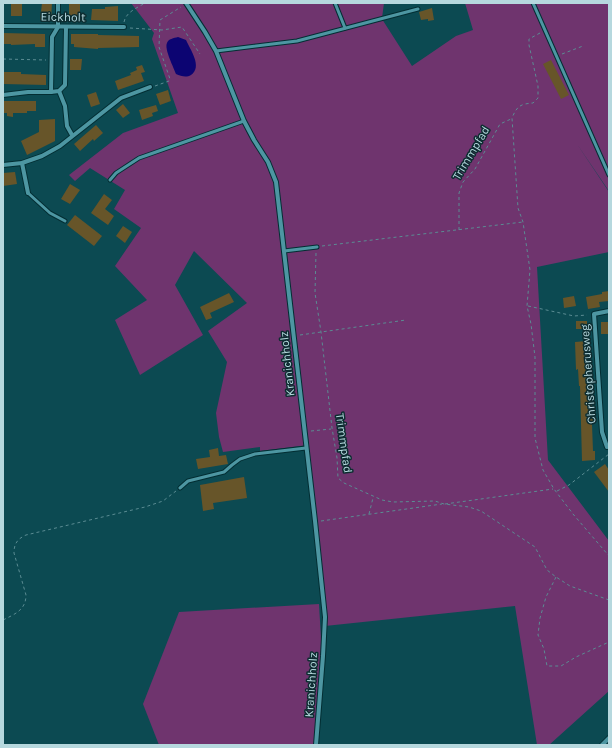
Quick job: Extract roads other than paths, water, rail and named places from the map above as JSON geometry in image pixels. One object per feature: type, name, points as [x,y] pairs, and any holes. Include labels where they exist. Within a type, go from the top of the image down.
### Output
[{"type":"street","points":[[51,92],[52,37],[58,27],[58,3]]},
{"type":"street","name":"Kranichholz","points":[[186,3],[216,52],[244,121],[268,162],[276,182],[325,617],[316,745]]},
{"type":"street","name":"Eickholt","points":[[3,26],[124,28]]},
{"type":"street","points":[[3,95],[28,92],[59,91],[64,85],[66,27]]},
{"type":"street","points":[[3,165],[22,163],[42,156],[60,146],[72,135],[121,98],[150,87]]},
{"type":"street","points":[[59,91],[65,106],[67,126],[72,135]]},
{"type":"street","points":[[22,163],[28,193]]},
{"type":"street","name":"Christopherusweg","points":[[609,311],[594,314],[602,432],[609,449]]},
{"type":"street","points":[[602,745],[609,738]]},
{"type":"lane","points":[[335,3],[345,28]]},
{"type":"lane","points":[[533,3],[544,31],[609,175]]},
{"type":"lane","points":[[216,52],[297,41],[418,9]]},
{"type":"lane","points":[[110,180],[116,173],[139,158],[244,121]]},
{"type":"lane","points":[[28,193],[50,213],[65,221]]},
{"type":"lane","points":[[284,251],[317,247]]},
{"type":"lane","points":[[180,488],[188,482],[224,472],[232,465],[248,456],[306,448]]}]
